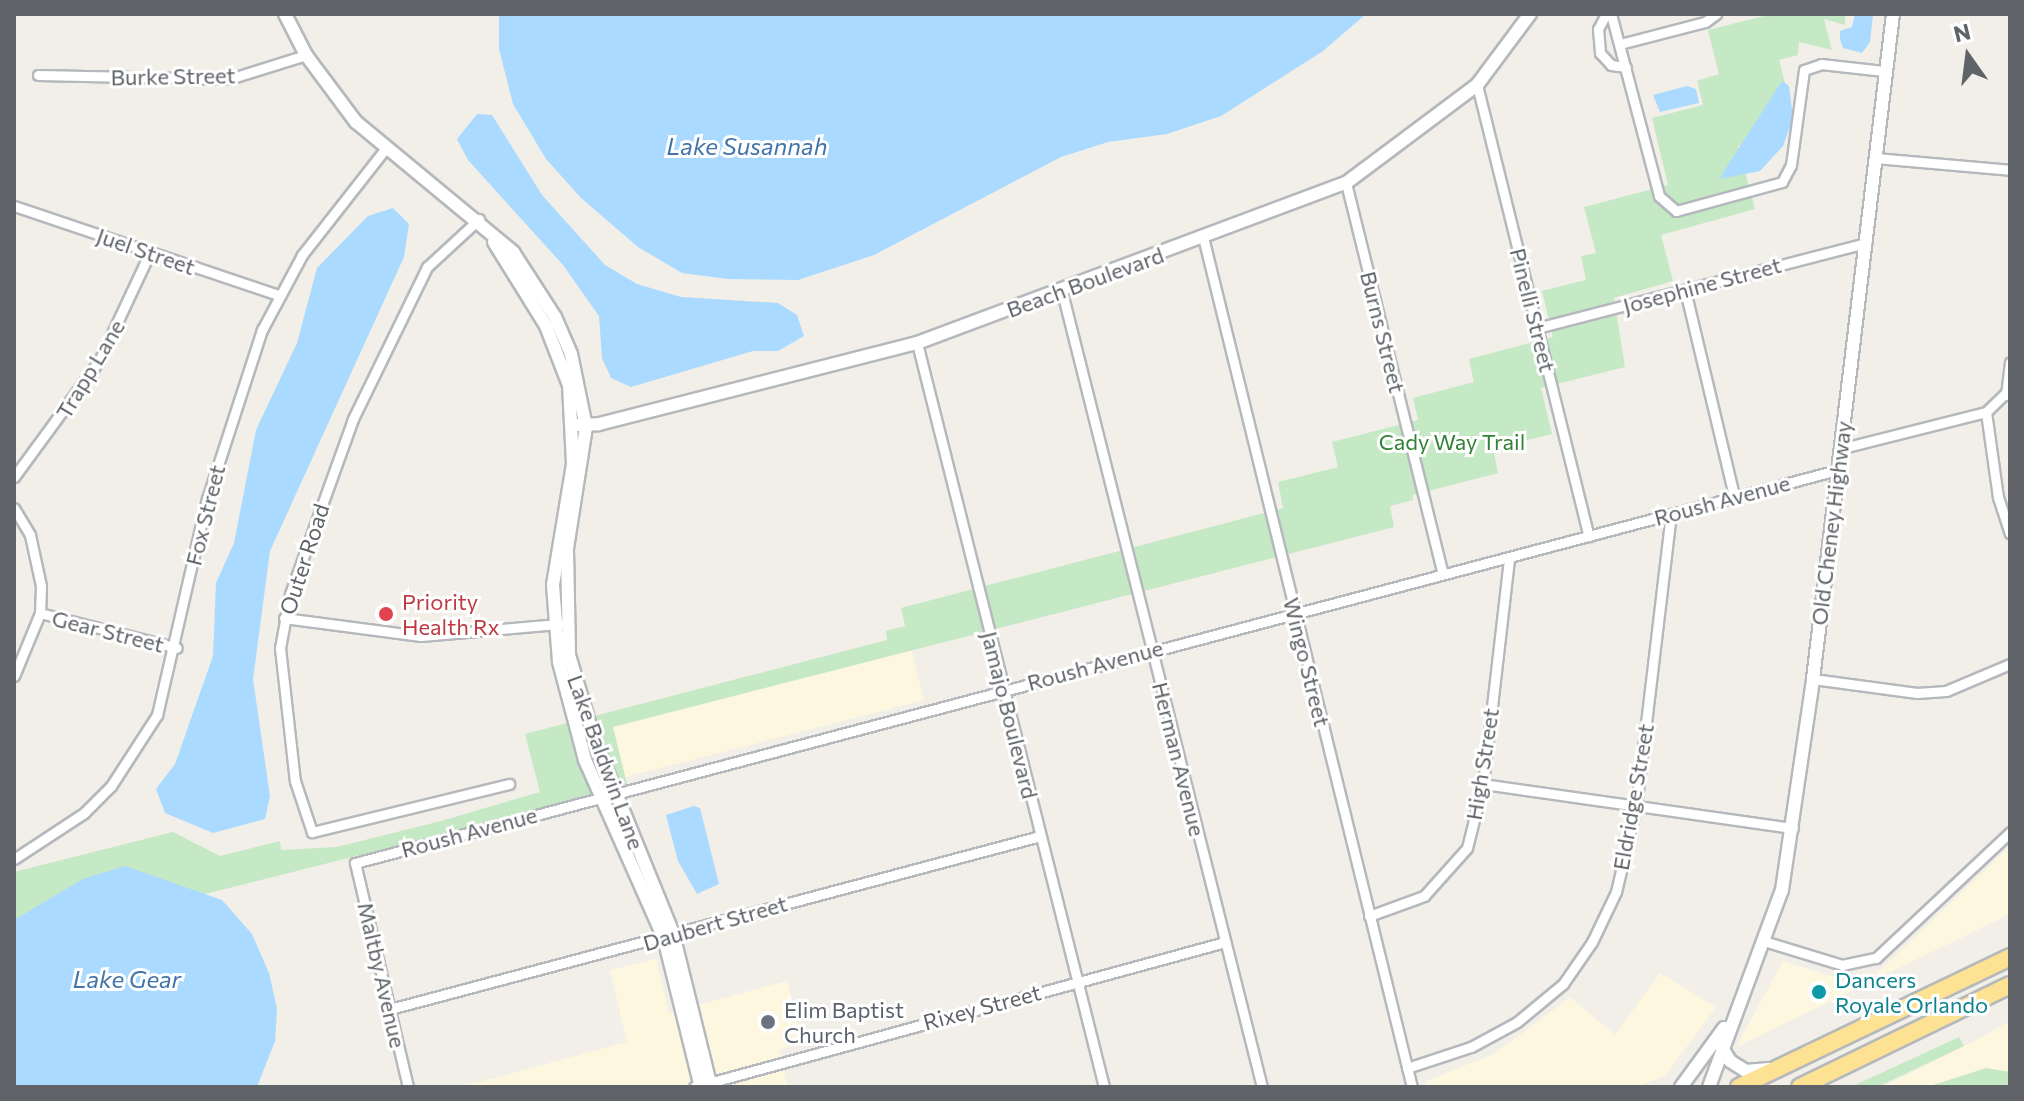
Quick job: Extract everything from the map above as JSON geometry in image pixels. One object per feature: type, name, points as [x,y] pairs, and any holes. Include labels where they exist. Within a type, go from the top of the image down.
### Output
[{"type":"highway","points":[[1739,1087],[1785,1068],[2010,957]]},
{"type":"highway","points":[[1800,1087],[2010,985]]},
{"type":"street","name":"Lake Baldwin Lane","points":[[285,14],[306,55],[356,122],[385,149],[479,219],[546,326],[569,385],[580,426],[556,548],[567,701],[599,796],[668,936]]},
{"type":"street","name":"Beach Boulevard","points":[[580,426],[917,343],[1062,292],[1346,183],[1477,85],[1530,14]]},
{"type":"street","points":[[1609,14],[1620,44],[1659,196],[1676,211],[1782,182],[1791,165],[1804,70],[1821,64],[1884,71]]},
{"type":"street","points":[[1609,14],[1598,29],[1600,53],[1611,65],[1626,67]]},
{"type":"street","points":[[1620,44],[1705,22],[1716,14]]},
{"type":"street","name":"Old Cheney Highway","points":[[1681,1087],[1689,1081],[1729,1022],[1767,942],[1793,828],[1893,14]]},
{"type":"street","name":"Burke Street","points":[[38,75],[229,79],[306,55]]},
{"type":"street","name":"Pinelli Street","points":[[1477,85],[1589,536]]},
{"type":"street","name":"Fox Street","points":[[14,859],[84,813],[129,764],[157,715],[177,648],[211,485],[250,361],[278,295],[331,214],[385,149]]},
{"type":"street","points":[[1874,158],[2010,170]]},
{"type":"street","name":"Burns Street","points":[[1346,183],[1443,574]]},
{"type":"street","name":"Juel Street","points":[[14,206],[278,295]]},
{"type":"street","name":"Outer Road","points":[[479,219],[436,255],[417,287],[341,447],[284,618],[282,673],[295,781],[308,829],[322,832],[509,784]]},
{"type":"street","name":"Wingo Street","points":[[1203,237],[1412,1087]]},
{"type":"street","name":"Josephine Street","points":[[1537,328],[1866,243]]},
{"type":"street","name":"Trapp Lane","points":[[14,477],[99,361],[150,252]]},
{"type":"street","points":[[1685,290],[1734,496]]},
{"type":"street","name":"Herman Avenue","points":[[1062,292],[1262,1087]]},
{"type":"street","name":"Jamajo Boulevard","points":[[917,343],[1104,1087]]},
{"type":"street","points":[[1839,449],[1986,412],[2008,392],[2010,362]]},
{"type":"street","points":[[1986,412],[1998,497],[2010,533]]},
{"type":"street","name":"Roush Avenue","points":[[355,863],[1837,470]]},
{"type":"street","points":[[14,508],[37,558],[40,613],[14,676]]},
{"type":"street","name":"Eldridge Street","points":[[1407,1068],[1471,1047],[1517,1022],[1563,984],[1592,942],[1616,892],[1636,807],[1671,514]]},
{"type":"street","name":"High Street","points":[[1369,916],[1424,896],[1448,874],[1467,848],[1483,784],[1509,558]]},
{"type":"street","name":"Gear Street","points":[[40,613],[177,648]]},
{"type":"street","points":[[284,618],[421,636],[560,624]]},
{"type":"street","name":"Lake Baldwin Lane","points":[[560,624],[580,701],[668,936],[703,1085]]},
{"type":"street","points":[[1813,679],[1917,693],[1946,691],[2010,664]]},
{"type":"street","points":[[1483,784],[1793,828]]},
{"type":"street","points":[[1767,942],[1842,965],[1876,958],[2010,832]]},
{"type":"street","name":"Daubert Street","points":[[390,1009],[1040,836]]},
{"type":"street","name":"Maltby Avenue","points":[[355,863],[408,1087]]},
{"type":"street","name":"Rixey Street","points":[[703,1085],[1225,942]]},
{"type":"street","name":"Old Cheney Highway","points":[[1709,1087],[1729,1022]]},
{"type":"street","points":[[1722,1048],[1730,1061],[1746,1071],[1785,1068]]},
{"type":"shaded area","points":[[911,649],[924,700],[625,777],[612,727]]},
{"type":"shaded area","points":[[2010,846],[2010,914],[1736,1047],[1783,961],[1847,981],[1876,974]]},
{"type":"shaded area","points":[[656,959],[669,1013],[787,981],[802,1043],[779,1050],[788,1087],[461,1087],[627,1042],[610,970]]},
{"type":"shaded area","points":[[1660,973],[1716,1007],[1665,1076],[1635,1087],[1427,1087],[1426,1081],[1496,1053],[1570,997],[1615,1035]]},
{"type":"shaded area","points":[[2010,1021],[2010,1087],[1882,1087],[1973,1042]]},
{"type":"green space","name":"Cady Way Trail","points":[[1772,14],[1845,14],[1845,25],[1824,19],[1832,50],[1799,42],[1798,55],[1779,60],[1796,125],[1738,146],[1755,209],[1661,235],[1673,281],[1614,298],[1625,367],[1541,388],[1552,434],[1493,448],[1498,473],[1413,495],[1413,500],[1390,506],[1394,527],[613,727],[628,788],[14,942],[14,872],[173,832],[220,856],[280,841],[281,850],[337,847],[441,821],[540,792],[525,734],[887,640],[886,631],[905,626],[901,608],[1283,508],[1278,482],[1338,467],[1332,442],[1418,420],[1413,398],[1474,382],[1469,359],[1553,337],[1542,291],[1586,280],[1581,256],[1596,253],[1584,207],[1668,185],[1652,118],[1703,105],[1697,81],[1719,74],[1708,30]]},
{"type":"green space","points":[[1959,1037],[1964,1046],[1877,1087],[1851,1087]]},
{"type":"green space","points":[[1986,1068],[2010,1072],[2010,1087],[1927,1087]]},
{"type":"water","name":"Lake Susannah","points":[[499,14],[1366,14],[1323,51],[1221,116],[1167,134],[1108,142],[1061,157],[874,255],[798,280],[728,279],[682,273],[638,247],[581,198],[546,159],[513,104],[499,49]]},
{"type":"water","points":[[1855,14],[1873,14],[1870,42],[1862,53],[1843,48],[1840,39],[1840,31],[1852,27]]},
{"type":"water","points":[[1782,81],[1789,86],[1793,118],[1783,146],[1760,171],[1719,179]]},
{"type":"water","points":[[1687,86],[1696,89],[1699,103],[1660,112],[1653,95]]},
{"type":"water","points":[[477,114],[492,115],[542,195],[605,265],[637,284],[681,297],[778,303],[797,315],[804,336],[778,351],[753,351],[631,387],[611,378],[602,358],[599,316],[563,265],[468,160],[457,139]]},
{"type":"water","points":[[393,208],[409,224],[404,257],[270,551],[253,679],[270,796],[265,819],[213,833],[165,813],[156,789],[175,764],[213,656],[216,583],[234,543],[256,430],[297,343],[317,268],[368,216]]},
{"type":"water","points":[[694,806],[700,808],[719,884],[697,894],[678,861],[666,815]]},
{"type":"water","name":"Lake Gear","points":[[125,866],[222,900],[252,934],[269,973],[277,1009],[275,1041],[257,1087],[14,1087],[14,920],[83,879]]},
{"type":"place","name":"Priority Health Rx","points":[[386,614]]},
{"type":"place","name":"Dancers Royale Orlando","points":[[1819,992]]},
{"type":"place","name":"Elim Baptist Church","points":[[768,1022]]}]
